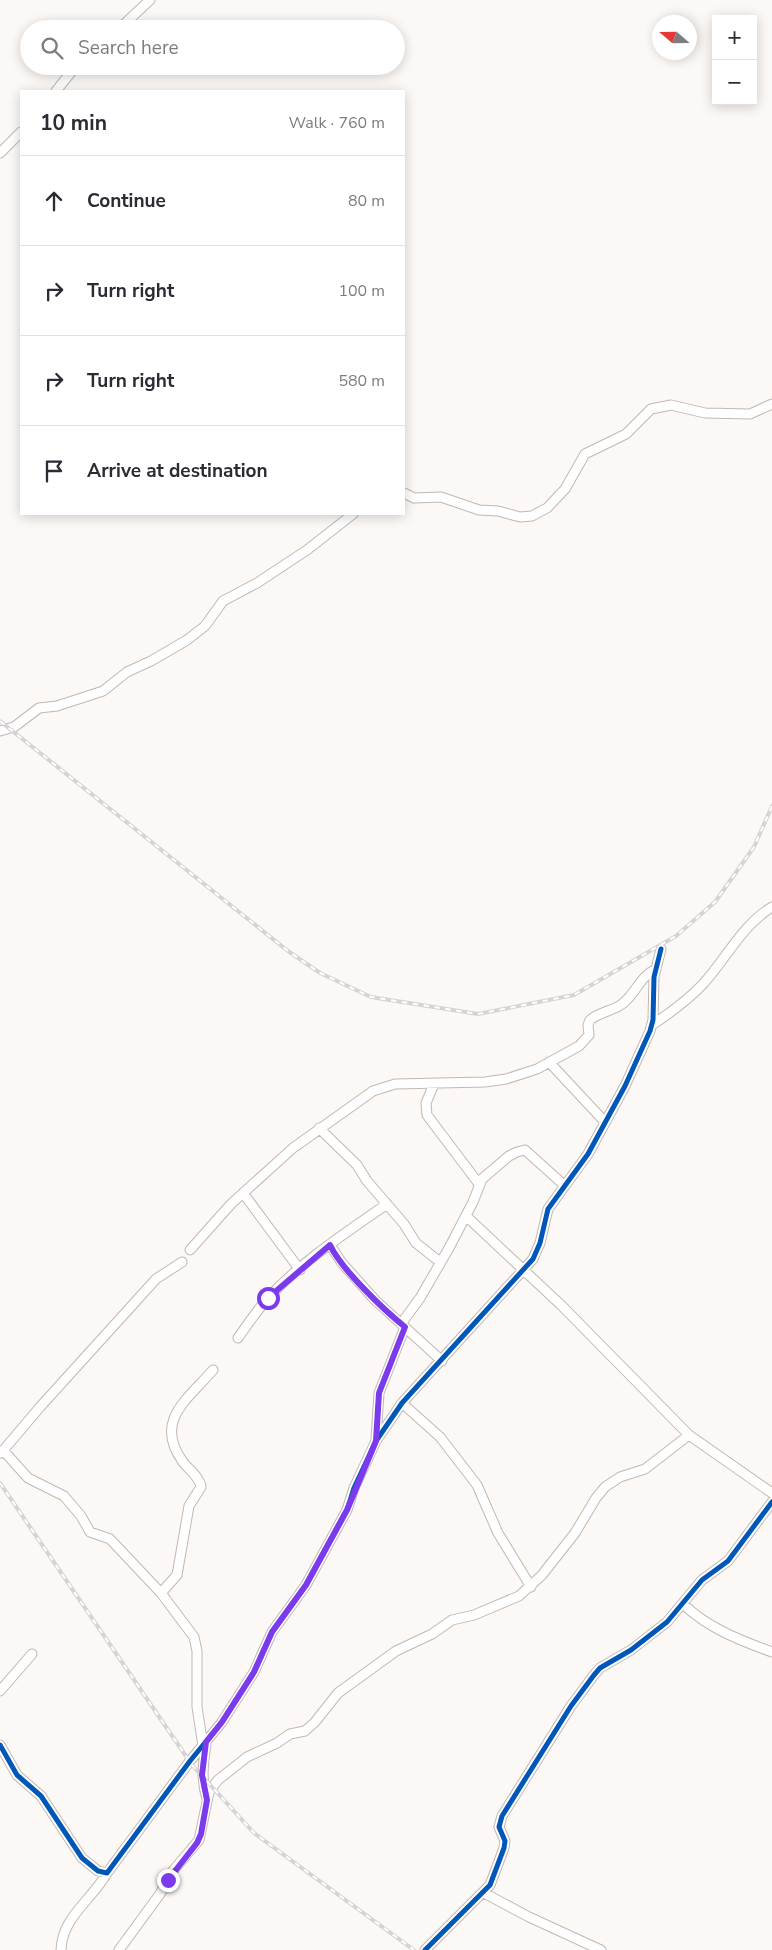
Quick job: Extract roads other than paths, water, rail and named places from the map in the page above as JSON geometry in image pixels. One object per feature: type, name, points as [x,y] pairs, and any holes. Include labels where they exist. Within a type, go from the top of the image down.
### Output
[{"type":"street","points":[[129,20],[150,0]]},
{"type":"street","points":[[57,90],[69,75]]},
{"type":"street","points":[[0,153],[20,133]]},
{"type":"street","points":[[405,494],[414,498],[441,497],[479,510],[532,516],[547,508],[565,489],[585,454],[626,434],[651,409],[671,405],[705,413],[750,414],[772,404]]},
{"type":"street","points":[[0,731],[14,728],[39,708],[57,706],[103,691],[127,672],[151,661],[187,640],[205,626],[222,601],[257,583],[307,550],[352,515]]},
{"type":"street","points":[[652,1025],[682,1004],[703,984],[744,932],[772,907]]},
{"type":"street","points":[[61,1950],[63,1935],[69,1919],[94,1892],[222,1722],[254,1672],[272,1632],[306,1585],[347,1510],[376,1441],[402,1403],[524,1270],[540,1243],[548,1210],[564,1185],[588,1154],[604,1121],[625,1086],[652,1025],[656,970],[661,949]]},
{"type":"street","points":[[190,1250],[231,1204],[299,1142],[373,1091],[395,1084],[497,1081],[524,1074],[580,1046],[589,1035],[588,1025],[590,1020],[621,1005],[630,997],[645,976],[656,970]]},
{"type":"street","points":[[549,1062],[578,1096],[604,1121]]},
{"type":"street","points":[[434,1084],[426,1103],[427,1115],[479,1184]]},
{"type":"street","points":[[319,1128],[357,1165],[367,1181],[416,1243],[440,1262]]},
{"type":"street","points":[[376,1441],[379,1393],[403,1325],[466,1216],[484,1176],[509,1156],[525,1150],[564,1185]]},
{"type":"street","points":[[243,1193],[300,1270]]},
{"type":"street","points":[[238,1338],[268,1298],[340,1236],[387,1204]]},
{"type":"street","points":[[466,1216],[524,1270],[689,1435],[772,1493]]},
{"type":"street","points":[[330,1245],[342,1263],[375,1300],[442,1361]]},
{"type":"street","points":[[291,1257],[313,1259]]},
{"type":"street","points":[[182,1262],[156,1279],[2,1447],[28,1478],[64,1496],[81,1516],[90,1532],[110,1539],[161,1593],[194,1637],[197,1651],[198,1716],[205,1744],[202,1775],[207,1800]]},
{"type":"street","points":[[161,1593],[178,1575],[189,1506],[201,1486],[198,1478],[181,1460],[172,1441],[172,1424],[178,1408],[212,1370]]},
{"type":"street","points":[[402,1403],[440,1437],[477,1485],[498,1532],[531,1587]]},
{"type":"street","points":[[123,1949],[160,1894],[172,1872],[199,1840],[207,1800],[218,1780],[240,1762],[258,1751],[277,1743],[286,1736],[309,1727],[338,1693],[396,1650],[438,1631],[452,1620],[474,1615],[508,1602],[531,1587],[575,1533],[596,1498],[605,1487],[620,1477],[645,1468],[689,1435]]},
{"type":"street","points":[[425,1950],[438,1935],[484,1893],[494,1877],[505,1841],[499,1827],[502,1816],[571,1706],[600,1668],[654,1633],[683,1604],[702,1580],[728,1561],[772,1502]]},
{"type":"street","points":[[683,1604],[698,1618],[718,1630],[772,1652]]},
{"type":"street","points":[[0,1691],[32,1654]]},
{"type":"street","points":[[0,1745],[17,1776],[42,1796],[82,1858],[98,1871],[107,1873]]},
{"type":"street","points":[[484,1893],[529,1917],[601,1950]]},
{"type":"railway","points":[[0,721],[288,951],[320,973],[371,997],[478,1014],[574,995],[676,936],[715,902],[754,847],[772,806]]},
{"type":"railway","points":[[0,1483],[192,1765],[254,1833],[414,1950]]}]
